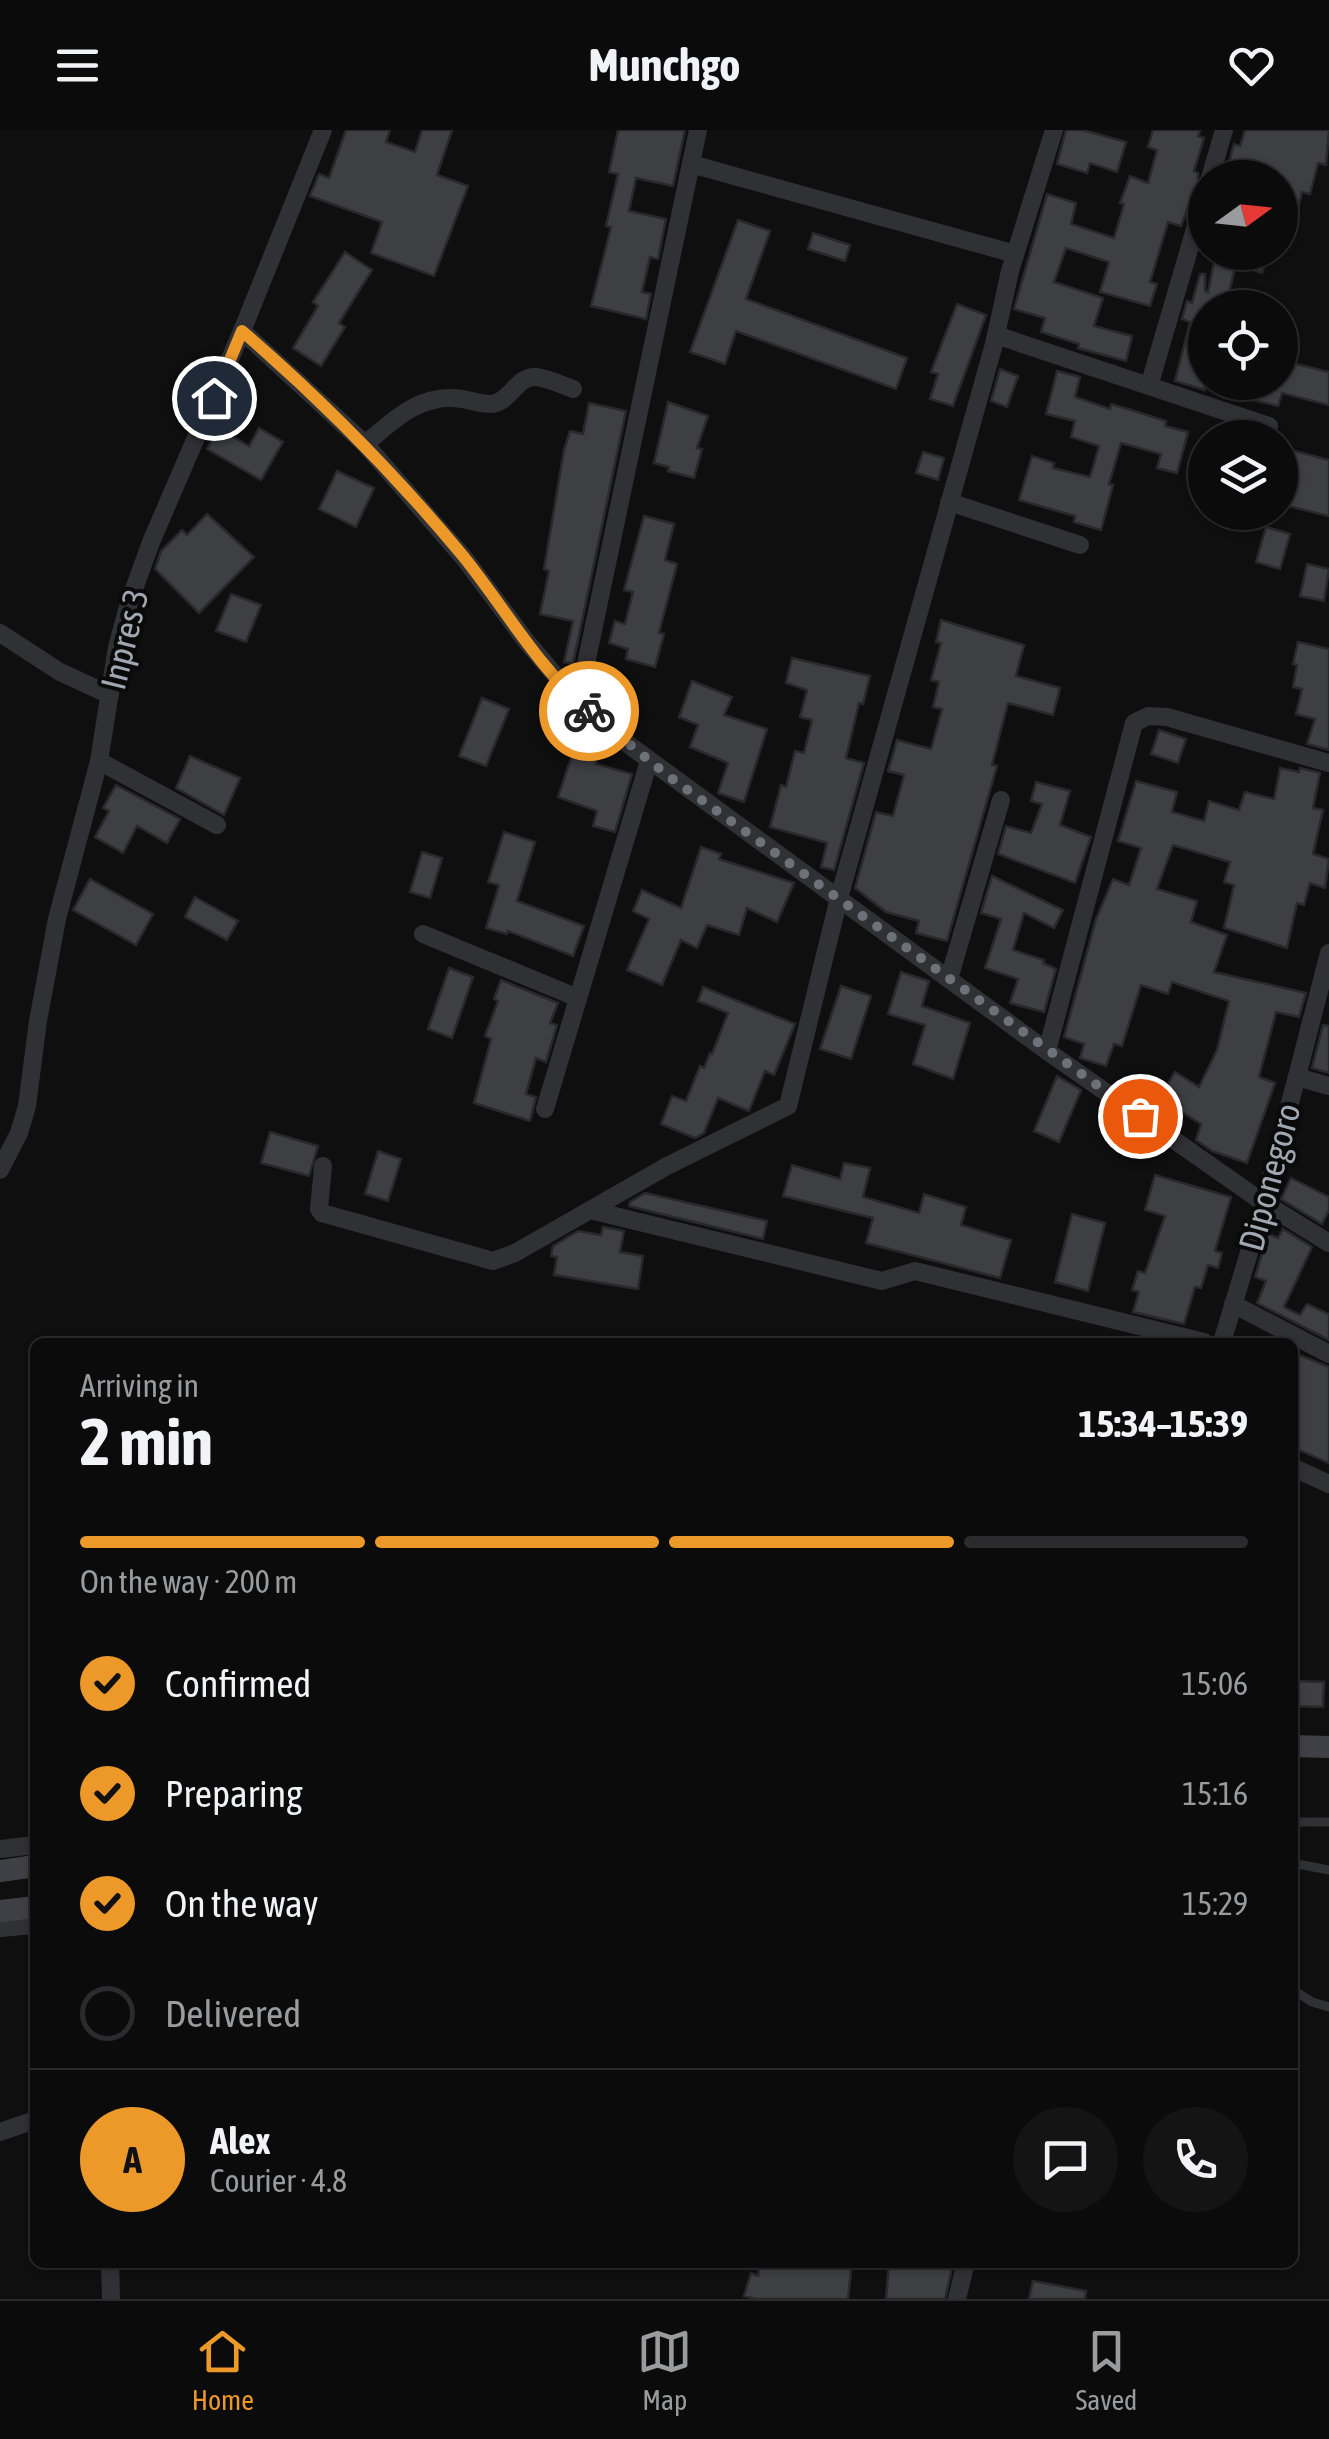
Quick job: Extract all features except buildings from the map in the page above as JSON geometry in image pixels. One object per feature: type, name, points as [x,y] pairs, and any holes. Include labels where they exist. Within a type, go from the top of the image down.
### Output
[{"type":"street","name":"Inpres 3","points":[[0,1170],[28,1106],[38,1021],[57,919],[99,761],[117,647],[151,542],[324,130]]},
{"type":"street","points":[[578,702],[698,130]]},
{"type":"street","points":[[323,1166],[319,1209],[322,1213],[493,1261],[516,1253],[667,1166],[788,1106],[840,898],[1016,254],[1054,130]]},
{"type":"street","points":[[1215,160],[1224,130]]},
{"type":"street","points":[[691,164],[1016,254]]},
{"type":"street","points":[[1149,386],[1188,252]]},
{"type":"street","points":[[242,331],[365,444],[464,558],[526,642],[578,702],[649,761],[1047,1051],[1264,1203],[1329,1243]]},
{"type":"street","points":[[996,335],[1250,420]]},
{"type":"street","points":[[365,444],[406,410],[429,398],[493,404],[534,376],[573,389]]},
{"type":"street","points":[[949,502],[1080,544]]},
{"type":"street","points":[[0,633],[60,672],[110,696]]},
{"type":"street","points":[[1047,1051],[1125,748],[1138,719],[1153,716],[1184,721],[1329,763]]},
{"type":"street","points":[[99,761],[218,826]]},
{"type":"street","points":[[546,1108],[649,761]]},
{"type":"street","points":[[949,979],[1001,800]]},
{"type":"street","points":[[423,934],[578,998]]},
{"type":"street","name":"Diponegoro","points":[[1223,1338],[1264,1203],[1329,953]]},
{"type":"street","points":[[1297,1077],[1329,1086]]},
{"type":"street","points":[[590,1210],[882,1281],[916,1271],[1188,1338]]},
{"type":"street","points":[[1233,1304],[1329,1354]]},
{"type":"street","points":[[1298,1469],[1329,1484]]},
{"type":"street","points":[[1298,1746],[1329,1748]]},
{"type":"street","points":[[0,1849],[30,1846]]},
{"type":"street","points":[[0,1870],[30,1867]]},
{"type":"street","points":[[0,1910],[30,1907]]},
{"type":"street","points":[[0,1928],[30,1925]]},
{"type":"street","points":[[0,2132],[30,2122]]},
{"type":"street","points":[[110,2268],[111,2299]]},
{"type":"street","points":[[957,2299],[965,2268]]},
{"type":"lane","points":[[1298,1822],[1329,1822]]},
{"type":"lane","points":[[1298,1864],[1329,1870]]},
{"type":"lane","points":[[1298,1993],[1329,2008]]},
{"type":"way so far","points":[[589,711],[667,775],[1140,1116]]},
{"type":"route","points":[[214,398],[242,331],[365,444],[464,558],[526,642],[589,711]]}]
